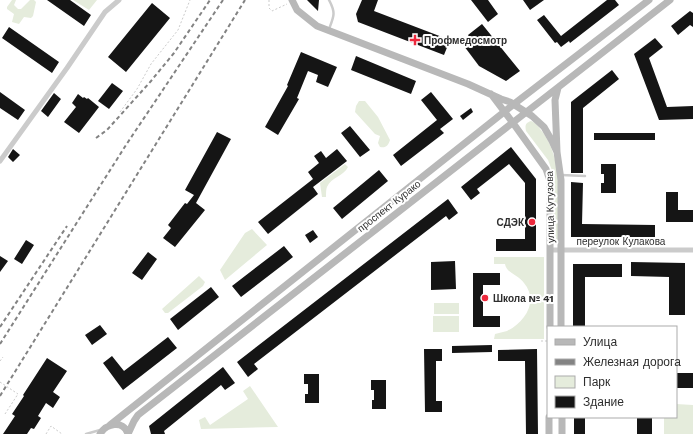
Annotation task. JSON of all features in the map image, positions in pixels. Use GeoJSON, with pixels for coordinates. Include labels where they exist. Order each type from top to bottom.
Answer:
{"type":"FeatureCollection","features":[{"type":"Feature","properties":{"kind":"main road","name":"проспект Курако"},"geometry":{"type":"LineString","coordinates":[[101,432],[514,104],[649,0]]}},
{"type":"Feature","properties":{"kind":"main road","name":"проспект Курако"},"geometry":{"type":"LineString","coordinates":[[128,434],[138,415],[670,0]]}},
{"type":"Feature","properties":{"kind":"main road"},"geometry":{"type":"LineString","coordinates":[[293,1],[297,10],[307,19],[329,32],[468,84],[514,104],[532,116],[544,127],[556,152]]}},
{"type":"Feature","properties":{"kind":"main road","name":"улица Кутузова"},"geometry":{"type":"LineString","coordinates":[[558,88],[555,100],[556,152],[560,175],[561,326]]}},
{"type":"Feature","properties":{"kind":"main road","name":"улица Кутузова"},"geometry":{"type":"LineString","coordinates":[[490,94],[514,123],[546,168],[548,174],[550,326]]}},
{"type":"Feature","properties":{"kind":"main road"},"geometry":{"type":"LineString","coordinates":[[549,418],[549,434]]}},
{"type":"Feature","properties":{"kind":"main road"},"geometry":{"type":"LineString","coordinates":[[562,418],[562,434]]}},
{"type":"Feature","properties":{"kind":"main road"},"geometry":{"type":"LineString","coordinates":[[110,425],[123,427],[128,434]]}},
{"type":"Feature","properties":{"kind":"street"},"geometry":{"type":"LineString","coordinates":[[0,161],[42,104],[105,12],[119,0]]}},
{"type":"Feature","properties":{"kind":"street","name":"переулок Кулакова"},"geometry":{"type":"LineString","coordinates":[[550,250],[693,250]]}},
{"type":"Feature","properties":{"kind":"lane"},"geometry":{"type":"LineString","coordinates":[[329,0],[334,9],[334,14],[329,32]]}},
{"type":"Feature","properties":{"kind":"lane"},"geometry":{"type":"LineString","coordinates":[[560,175],[585,176]]}},
{"type":"Feature","properties":{"kind":"lane"},"geometry":{"type":"LineString","coordinates":[[216,340],[223,348]]}},
{"type":"Feature","properties":{"kind":"lane"},"geometry":{"type":"LineString","coordinates":[[88,434],[101,432]]}},
{"type":"Feature","properties":{"kind":"path"},"geometry":{"type":"LineString","coordinates":[[120,112],[137,89],[150,64],[178,30],[190,0]]}},
{"type":"Feature","properties":{"kind":"path"},"geometry":{"type":"LineString","coordinates":[[269,0],[269,8],[272,11],[293,1]]}},
{"type":"Feature","properties":{"kind":"path"},"geometry":{"type":"LineString","coordinates":[[541,341],[547,341]]}},
{"type":"Feature","properties":{"kind":"path"},"geometry":{"type":"LineString","coordinates":[[0,361],[3,357]]}},
{"type":"Feature","properties":{"kind":"path"},"geometry":{"type":"LineString","coordinates":[[0,382],[18,394],[5,414]]}},
{"type":"Feature","properties":{"kind":"path"},"geometry":{"type":"LineString","coordinates":[[46,434],[50,426],[62,434]]}},
{"type":"Feature","properties":{"kind":"green space"},"geometry":{"type":"Polygon","coordinates":[[[12,0],[16,0],[14,5],[18,9],[21,9],[30,0],[34,0],[36,2],[33,16],[31,18],[24,17],[19,24],[12,22],[14,14],[7,9],[7,7],[12,0]]]}},
{"type":"Feature","properties":{"kind":"green space"},"geometry":{"type":"Polygon","coordinates":[[[73,0],[97,0],[89,10],[73,0]]]}},
{"type":"Feature","properties":{"kind":"green space"},"geometry":{"type":"Polygon","coordinates":[[[359,101],[365,101],[378,117],[390,140],[386,146],[380,147],[378,143],[380,136],[375,134],[355,112],[359,101]]]}},
{"type":"Feature","properties":{"kind":"green space"},"geometry":{"type":"Polygon","coordinates":[[[531,121],[537,125],[544,134],[555,158],[559,200],[558,241],[554,240],[553,173],[548,160],[526,131],[526,125],[531,121]]]}},
{"type":"Feature","properties":{"kind":"green space"},"geometry":{"type":"Polygon","coordinates":[[[345,164],[348,167],[344,173],[331,181],[326,189],[326,197],[322,197],[320,183],[345,164]]]}},
{"type":"Feature","properties":{"kind":"green space"},"geometry":{"type":"Polygon","coordinates":[[[252,229],[267,245],[225,280],[220,270],[245,233],[252,229]]]}},
{"type":"Feature","properties":{"kind":"green space"},"geometry":{"type":"Polygon","coordinates":[[[494,257],[544,257],[544,339],[494,339],[495,334],[507,331],[514,327],[524,317],[530,304],[530,297],[522,280],[510,272],[505,264],[494,264],[494,257]]]}},
{"type":"Feature","properties":{"kind":"green space"},"geometry":{"type":"Polygon","coordinates":[[[199,276],[205,282],[203,286],[168,313],[165,313],[162,309],[199,276]]]}},
{"type":"Feature","properties":{"kind":"green space"},"geometry":{"type":"Polygon","coordinates":[[[434,303],[459,303],[459,314],[434,314],[434,303]]]}},
{"type":"Feature","properties":{"kind":"green space"},"geometry":{"type":"Polygon","coordinates":[[[433,316],[459,316],[459,332],[433,332],[433,316]]]}},
{"type":"Feature","properties":{"kind":"green space"},"geometry":{"type":"Polygon","coordinates":[[[250,386],[278,427],[201,429],[199,420],[205,417],[210,425],[248,399],[243,391],[250,386]]]}},
{"type":"Feature","properties":{"kind":"green space"},"geometry":{"type":"Polygon","coordinates":[[[677,404],[693,405],[693,434],[664,434],[664,418],[677,418],[677,404]]]}},
{"type":"Feature","properties":{"kind":"building"},"geometry":{"type":"Polygon","coordinates":[[[47,0],[70,0],[91,15],[84,26],[47,0]]]}},
{"type":"Feature","properties":{"kind":"building"},"geometry":{"type":"Polygon","coordinates":[[[307,0],[319,0],[318,11],[307,0]]]}},
{"type":"Feature","properties":{"kind":"building"},"geometry":{"type":"Polygon","coordinates":[[[362,0],[378,0],[374,11],[450,40],[444,55],[358,22],[356,14],[362,0]]]}},
{"type":"Feature","properties":{"kind":"building"},"geometry":{"type":"Polygon","coordinates":[[[471,0],[488,0],[498,14],[488,22],[471,0]]]}},
{"type":"Feature","properties":{"kind":"building"},"geometry":{"type":"Polygon","coordinates":[[[523,0],[544,0],[530,10],[523,0]]]}},
{"type":"Feature","properties":{"kind":"building"},"geometry":{"type":"Polygon","coordinates":[[[607,0],[615,0],[619,5],[570,43],[569,41],[561,47],[557,42],[555,43],[537,20],[544,15],[561,36],[607,0]]]}},
{"type":"Feature","properties":{"kind":"building"},"geometry":{"type":"Polygon","coordinates":[[[152,3],[170,18],[126,72],[108,57],[152,3]]]}},
{"type":"Feature","properties":{"kind":"building"},"geometry":{"type":"Polygon","coordinates":[[[690,11],[693,13],[693,27],[690,25],[678,35],[671,26],[690,11]]]}},
{"type":"Feature","properties":{"kind":"building"},"geometry":{"type":"Polygon","coordinates":[[[482,24],[520,71],[506,81],[479,66],[464,46],[471,40],[468,35],[482,24]]]}},
{"type":"Feature","properties":{"kind":"building"},"geometry":{"type":"Polygon","coordinates":[[[9,27],[59,62],[52,73],[2,38],[9,27]]]}},
{"type":"Feature","properties":{"kind":"building"},"geometry":{"type":"Polygon","coordinates":[[[655,38],[663,47],[649,58],[667,107],[693,106],[693,119],[659,120],[634,54],[655,38]]]}},
{"type":"Feature","properties":{"kind":"building"},"geometry":{"type":"Polygon","coordinates":[[[301,52],[337,67],[328,87],[316,82],[318,75],[308,71],[297,98],[299,99],[278,135],[265,127],[288,86],[287,85],[301,52]]]}},
{"type":"Feature","properties":{"kind":"building"},"geometry":{"type":"Polygon","coordinates":[[[356,56],[416,81],[411,94],[351,70],[356,56]]]}},
{"type":"Feature","properties":{"kind":"building"},"geometry":{"type":"Polygon","coordinates":[[[612,70],[619,79],[583,108],[583,173],[571,173],[571,102],[612,70]]]}},
{"type":"Feature","properties":{"kind":"building"},"geometry":{"type":"Polygon","coordinates":[[[112,83],[123,91],[109,109],[98,101],[112,83]]]}},
{"type":"Feature","properties":{"kind":"building"},"geometry":{"type":"Polygon","coordinates":[[[0,92],[25,110],[18,120],[0,108],[0,92]]]}},
{"type":"Feature","properties":{"kind":"building"},"geometry":{"type":"Polygon","coordinates":[[[431,92],[453,119],[440,129],[444,133],[401,166],[393,155],[437,120],[421,100],[431,92]]]}},
{"type":"Feature","properties":{"kind":"building"},"geometry":{"type":"Polygon","coordinates":[[[54,93],[61,99],[48,117],[41,111],[54,93]]]}},
{"type":"Feature","properties":{"kind":"building"},"geometry":{"type":"Polygon","coordinates":[[[78,94],[83,98],[88,98],[99,107],[79,133],[64,122],[76,107],[72,103],[78,94]]]}},
{"type":"Feature","properties":{"kind":"building"},"geometry":{"type":"Polygon","coordinates":[[[471,108],[473,112],[463,120],[460,116],[471,108]]]}},
{"type":"Feature","properties":{"kind":"building"},"geometry":{"type":"Polygon","coordinates":[[[350,126],[370,150],[360,157],[341,133],[350,126]]]}},
{"type":"Feature","properties":{"kind":"building"},"geometry":{"type":"Polygon","coordinates":[[[217,132],[231,139],[196,203],[205,210],[175,247],[163,238],[171,228],[168,225],[185,203],[187,204],[194,195],[185,190],[217,132]]]}},
{"type":"Feature","properties":{"kind":"building"},"geometry":{"type":"Polygon","coordinates":[[[594,133],[655,133],[655,140],[594,140],[594,133]]]}},
{"type":"Feature","properties":{"kind":"building"},"geometry":{"type":"Polygon","coordinates":[[[511,147],[536,179],[536,251],[496,251],[496,239],[525,239],[525,183],[509,164],[477,189],[480,193],[471,200],[461,187],[511,147]]]}},
{"type":"Feature","properties":{"kind":"building"},"geometry":{"type":"Polygon","coordinates":[[[13,149],[20,155],[13,162],[8,157],[13,149]]]}},
{"type":"Feature","properties":{"kind":"building"},"geometry":{"type":"Polygon","coordinates":[[[337,149],[347,161],[313,187],[318,194],[268,234],[258,222],[313,179],[308,172],[319,163],[314,156],[321,151],[326,158],[337,149]]]}},
{"type":"Feature","properties":{"kind":"building"},"geometry":{"type":"Polygon","coordinates":[[[601,164],[616,164],[616,193],[601,193],[601,183],[604,183],[604,174],[601,174],[601,164]]]}},
{"type":"Feature","properties":{"kind":"building"},"geometry":{"type":"Polygon","coordinates":[[[379,170],[388,181],[342,219],[333,208],[379,170]]]}},
{"type":"Feature","properties":{"kind":"building"},"geometry":{"type":"Polygon","coordinates":[[[571,182],[583,183],[582,224],[655,225],[655,237],[571,237],[571,182]]]}},
{"type":"Feature","properties":{"kind":"building"},"geometry":{"type":"Polygon","coordinates":[[[666,192],[678,192],[678,210],[693,210],[693,222],[666,222],[666,192]]]}},
{"type":"Feature","properties":{"kind":"building"},"geometry":{"type":"Polygon","coordinates":[[[448,199],[458,213],[449,220],[446,216],[254,364],[258,369],[248,377],[237,362],[448,199]]]}},
{"type":"Feature","properties":{"kind":"building"},"geometry":{"type":"Polygon","coordinates":[[[313,230],[318,237],[310,243],[305,235],[313,230]]]}},
{"type":"Feature","properties":{"kind":"building"},"geometry":{"type":"Polygon","coordinates":[[[26,240],[34,245],[22,264],[14,259],[26,240]]]}},
{"type":"Feature","properties":{"kind":"building"},"geometry":{"type":"Polygon","coordinates":[[[284,246],[293,257],[241,297],[232,286],[284,246]]]}},
{"type":"Feature","properties":{"kind":"building"},"geometry":{"type":"Polygon","coordinates":[[[148,252],[157,259],[142,280],[132,273],[148,252]]]}},
{"type":"Feature","properties":{"kind":"building"},"geometry":{"type":"Polygon","coordinates":[[[0,256],[8,261],[0,272],[0,256]]]}},
{"type":"Feature","properties":{"kind":"building"},"geometry":{"type":"Polygon","coordinates":[[[455,261],[456,289],[431,290],[431,262],[455,261]]]}},
{"type":"Feature","properties":{"kind":"building"},"geometry":{"type":"Polygon","coordinates":[[[631,262],[685,263],[685,315],[669,315],[669,277],[631,276],[631,262]]]}},
{"type":"Feature","properties":{"kind":"building"},"geometry":{"type":"Polygon","coordinates":[[[573,264],[622,264],[622,277],[585,277],[585,326],[573,326],[573,264]]]}},
{"type":"Feature","properties":{"kind":"building"},"geometry":{"type":"Polygon","coordinates":[[[473,273],[500,273],[500,285],[483,285],[483,316],[500,316],[500,327],[473,327],[473,273]]]}},
{"type":"Feature","properties":{"kind":"building"},"geometry":{"type":"Polygon","coordinates":[[[211,287],[219,297],[178,330],[170,319],[211,287]]]}},
{"type":"Feature","properties":{"kind":"building"},"geometry":{"type":"Polygon","coordinates":[[[100,325],[107,334],[92,345],[85,335],[100,325]]]}},
{"type":"Feature","properties":{"kind":"building"},"geometry":{"type":"Polygon","coordinates":[[[168,337],[177,348],[123,390],[103,363],[112,356],[124,371],[168,337]]]}},
{"type":"Feature","properties":{"kind":"building"},"geometry":{"type":"Polygon","coordinates":[[[492,345],[492,352],[452,353],[452,346],[492,345]]]}},
{"type":"Feature","properties":{"kind":"building"},"geometry":{"type":"Polygon","coordinates":[[[424,349],[442,349],[442,361],[436,361],[436,401],[442,401],[442,412],[425,412],[424,349]]]}},
{"type":"Feature","properties":{"kind":"building"},"geometry":{"type":"Polygon","coordinates":[[[537,349],[538,434],[526,434],[525,361],[498,361],[498,350],[537,349]]]}},
{"type":"Feature","properties":{"kind":"building"},"geometry":{"type":"Polygon","coordinates":[[[47,358],[67,371],[53,392],[60,397],[53,408],[46,403],[38,416],[41,418],[34,429],[31,428],[27,434],[3,434],[15,416],[12,414],[24,396],[23,395],[47,358]]]}},
{"type":"Feature","properties":{"kind":"building"},"geometry":{"type":"Polygon","coordinates":[[[223,367],[235,383],[225,390],[221,385],[164,431],[165,434],[151,434],[149,426],[223,367]]]}},
{"type":"Feature","properties":{"kind":"building"},"geometry":{"type":"Polygon","coordinates":[[[677,373],[693,373],[693,388],[677,388],[677,373]]]}},
{"type":"Feature","properties":{"kind":"building"},"geometry":{"type":"Polygon","coordinates":[[[304,374],[319,374],[319,403],[305,403],[305,394],[308,394],[308,384],[304,384],[304,374]]]}},
{"type":"Feature","properties":{"kind":"building"},"geometry":{"type":"Polygon","coordinates":[[[371,380],[386,380],[386,409],[372,409],[374,390],[371,390],[371,380]]]}},
{"type":"Feature","properties":{"kind":"building"},"geometry":{"type":"Polygon","coordinates":[[[574,418],[585,418],[585,434],[574,434],[574,418]]]}},
{"type":"Feature","properties":{"kind":"building"},"geometry":{"type":"Polygon","coordinates":[[[637,418],[652,418],[652,434],[637,434],[637,418]]]}},
{"type":"Feature","properties":{"kind":"railway"},"geometry":{"type":"LineString","coordinates":[[96,138],[107,130],[151,81],[174,53],[210,0]]}},
{"type":"Feature","properties":{"kind":"railway"},"geometry":{"type":"LineString","coordinates":[[0,344],[126,145],[223,0]]}},
{"type":"Feature","properties":{"kind":"railway"},"geometry":{"type":"LineString","coordinates":[[0,396],[245,0]]}},
{"type":"Feature","properties":{"kind":"railway"},"geometry":{"type":"LineString","coordinates":[[0,327],[67,226]]}},
{"type":"Feature","properties":{"kind":"place","name":"Профмедосмотр"},"geometry":{"type":"Point","coordinates":[415,40]}},
{"type":"Feature","properties":{"kind":"place","name":"СДЭК"},"geometry":{"type":"Point","coordinates":[532,222]}},
{"type":"Feature","properties":{"kind":"place","name":"Школа № 41"},"geometry":{"type":"Point","coordinates":[485,298]}}]}
